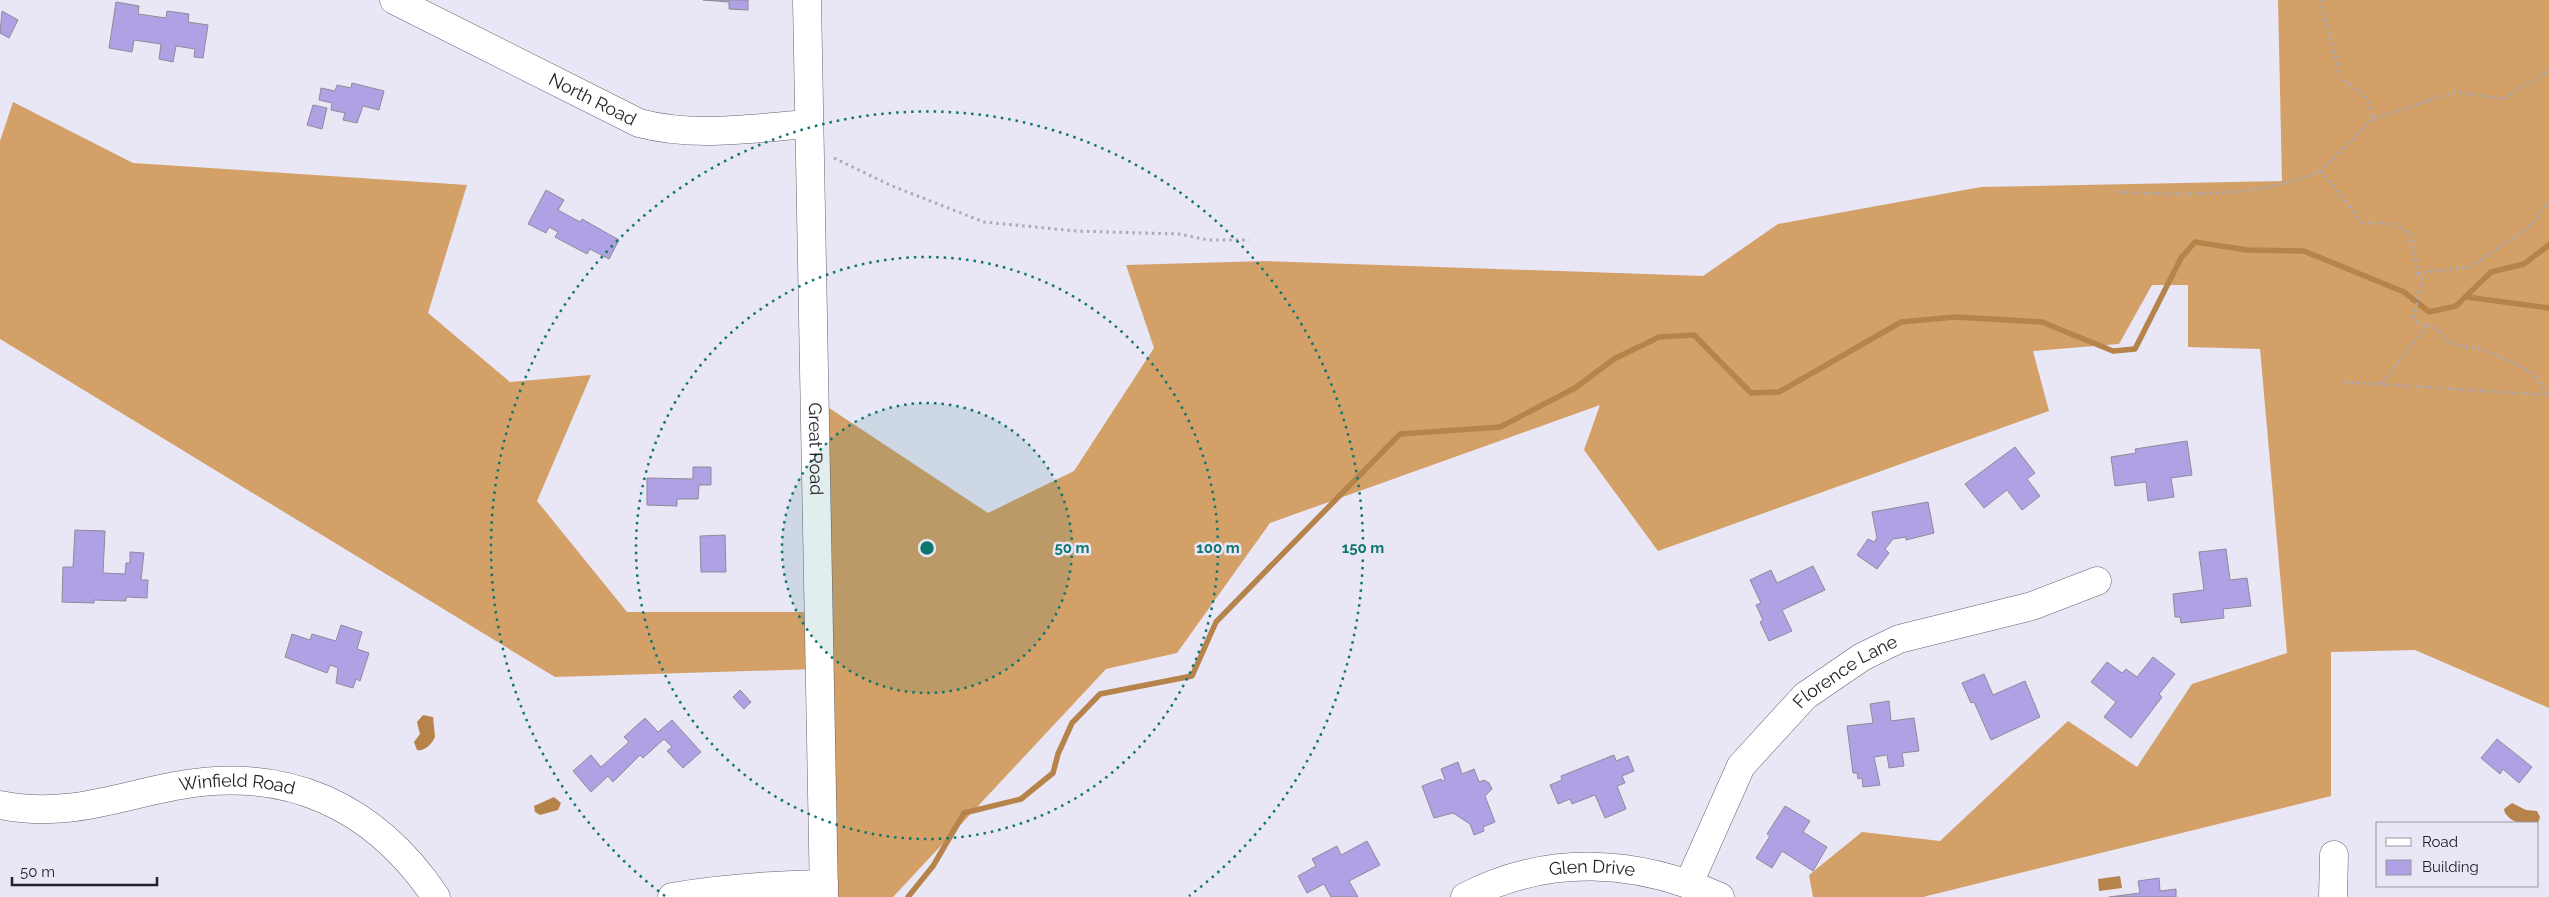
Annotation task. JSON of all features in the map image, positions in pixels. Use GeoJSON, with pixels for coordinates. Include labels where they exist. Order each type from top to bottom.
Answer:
{"type":"FeatureCollection","features":[{"type":"Feature","properties":{"kind":"street","name":"North Road"},"geometry":{"type":"LineString","coordinates":[[394,0],[639,123],[665,130],[688,132],[810,124]]}},
{"type":"Feature","properties":{"kind":"street","name":"Great Road"},"geometry":{"type":"LineString","coordinates":[[807,0],[824,891]]}},
{"type":"Feature","properties":{"kind":"street","name":"Florence Lane"},"geometry":{"type":"LineString","coordinates":[[1689,883],[1741,766],[1805,696],[1862,657],[1899,639],[2032,606],[2097,581]]}},
{"type":"Feature","properties":{"kind":"street","name":"Winfield Road"},"geometry":{"type":"LineString","coordinates":[[0,805],[49,810],[87,807],[207,781],[240,780],[274,783],[306,792],[337,804],[369,824],[398,848],[420,873],[436,897]]}},
{"type":"Feature","properties":{"kind":"street"},"geometry":{"type":"LineString","coordinates":[[2333,897],[2334,855]]}},
{"type":"Feature","properties":{"kind":"street","name":"Glen Drive"},"geometry":{"type":"LineString","coordinates":[[1466,897],[1521,875],[1560,868],[1594,866],[1633,868],[1689,883],[1720,897]]}},
{"type":"Feature","properties":{"kind":"street"},"geometry":{"type":"LineString","coordinates":[[672,897],[710,890],[767,885],[824,891]]}},
{"type":"Feature","properties":{"kind":"path"},"geometry":{"type":"LineString","coordinates":[[2320,0],[2341,78],[2367,98],[2373,119]]}},
{"type":"Feature","properties":{"kind":"path"},"geometry":{"type":"LineString","coordinates":[[2118,192],[2206,194],[2262,188],[2303,179],[2321,171],[2373,119],[2455,92],[2504,99],[2549,70]]}},
{"type":"Feature","properties":{"kind":"path"},"geometry":{"type":"LineString","coordinates":[[834,158],[892,186],[984,222],[1076,231],[1178,234],[1208,240],[1249,240]]}},
{"type":"Feature","properties":{"kind":"path"},"geometry":{"type":"LineString","coordinates":[[2321,171],[2362,222],[2394,224],[2410,234],[2418,274],[2423,277],[2413,320],[2438,329],[2448,342],[2463,347],[2478,348],[2512,362],[2534,374],[2548,395]]}},
{"type":"Feature","properties":{"kind":"path"},"geometry":{"type":"LineString","coordinates":[[2418,274],[2469,267],[2527,229],[2549,201]]}},
{"type":"Feature","properties":{"kind":"path"},"geometry":{"type":"LineString","coordinates":[[2382,384],[2427,325]]}},
{"type":"Feature","properties":{"kind":"path"},"geometry":{"type":"LineString","coordinates":[[2344,382],[2548,395]]}},
{"type":"Feature","properties":{"kind":"shaded area"},"geometry":{"type":"Polygon","coordinates":[[[2278,0],[2549,0],[2549,708],[2415,650],[2331,652],[2331,796],[1923,897],[1813,897],[1809,875],[1862,832],[1940,841],[2068,721],[2137,767],[2192,684],[2287,653],[2260,349],[2188,347],[2188,285],[2152,285],[2119,344],[2033,351],[2049,411],[1658,551],[1584,450],[1600,405],[1270,523],[1177,653],[1106,669],[893,897],[838,897],[816,669],[555,677],[0,339],[0,141],[13,102],[133,163],[467,185],[428,313],[510,382],[591,375],[537,501],[627,612],[815,612],[811,396],[988,513],[1074,471],[1154,348],[1126,265],[1266,261],[1703,276],[1778,224],[1981,187],[2282,181],[2278,0]]]}},
{"type":"Feature","properties":{"kind":"shaded area"},"geometry":{"type":"Polygon","coordinates":[[[423,715],[433,717],[435,737],[428,747],[417,750],[414,742],[420,734],[417,722],[423,715]]]}},
{"type":"Feature","properties":{"kind":"shaded area"},"geometry":{"type":"Polygon","coordinates":[[[554,797],[561,803],[558,810],[540,815],[535,812],[534,806],[554,797]]]}},
{"type":"Feature","properties":{"kind":"shaded area"},"geometry":{"type":"Polygon","coordinates":[[[2512,803],[2526,810],[2537,811],[2540,817],[2538,822],[2519,822],[2508,817],[2504,809],[2512,803]]]}},
{"type":"Feature","properties":{"kind":"shaded area"},"geometry":{"type":"Polygon","coordinates":[[[2120,876],[2122,888],[2099,891],[2098,879],[2120,876]]]}},
{"type":"Feature","properties":{"kind":"building"},"geometry":{"type":"Polygon","coordinates":[[[703,0],[748,0],[748,10],[729,9],[729,2],[703,0]]]}},
{"type":"Feature","properties":{"kind":"building"},"geometry":{"type":"Polygon","coordinates":[[[116,2],[139,6],[138,14],[166,18],[167,11],[189,14],[188,22],[208,25],[203,58],[194,57],[195,49],[176,46],[173,62],[159,59],[161,44],[134,40],[132,52],[109,48],[116,2]]]}},
{"type":"Feature","properties":{"kind":"building"},"geometry":{"type":"Polygon","coordinates":[[[2,11],[18,20],[9,38],[0,33],[2,11]]]}},
{"type":"Feature","properties":{"kind":"building"},"geometry":{"type":"Polygon","coordinates":[[[352,83],[384,91],[379,110],[363,106],[357,123],[343,120],[345,113],[331,110],[332,103],[319,100],[321,88],[335,91],[337,85],[351,88],[352,83]]]}},
{"type":"Feature","properties":{"kind":"building"},"geometry":{"type":"Polygon","coordinates":[[[313,105],[327,108],[322,129],[307,125],[313,105]]]}},
{"type":"Feature","properties":{"kind":"building"},"geometry":{"type":"Polygon","coordinates":[[[546,190],[564,200],[558,210],[580,222],[582,219],[619,240],[609,259],[590,249],[587,254],[555,237],[558,232],[549,227],[546,233],[528,224],[546,190]]]}},
{"type":"Feature","properties":{"kind":"building"},"geometry":{"type":"Polygon","coordinates":[[[2187,441],[2192,475],[2171,478],[2174,497],[2148,501],[2146,482],[2115,486],[2111,457],[2136,453],[2135,449],[2187,441]]]}},
{"type":"Feature","properties":{"kind":"building"},"geometry":{"type":"Polygon","coordinates":[[[2015,447],[2035,473],[2027,479],[2040,496],[2022,510],[2007,490],[1984,508],[1965,484],[2015,447]]]}},
{"type":"Feature","properties":{"kind":"building"},"geometry":{"type":"Polygon","coordinates":[[[693,467],[711,467],[711,485],[699,485],[698,499],[677,499],[677,506],[647,505],[647,478],[693,479],[693,467]]]}},
{"type":"Feature","properties":{"kind":"building"},"geometry":{"type":"Polygon","coordinates":[[[1928,502],[1934,533],[1906,540],[1906,537],[1893,539],[1885,549],[1889,553],[1877,569],[1857,555],[1868,539],[1874,542],[1877,538],[1872,512],[1928,502]]]}},
{"type":"Feature","properties":{"kind":"building"},"geometry":{"type":"Polygon","coordinates":[[[75,530],[105,531],[103,573],[125,574],[126,563],[130,563],[130,552],[144,553],[141,580],[148,580],[147,598],[126,597],[126,601],[94,600],[94,603],[62,602],[63,567],[73,567],[75,530]]]}},
{"type":"Feature","properties":{"kind":"building"},"geometry":{"type":"Polygon","coordinates":[[[725,535],[726,572],[701,572],[700,536],[725,535]]]}},
{"type":"Feature","properties":{"kind":"building"},"geometry":{"type":"Polygon","coordinates":[[[2226,549],[2230,580],[2247,578],[2251,606],[2223,609],[2224,618],[2181,623],[2180,617],[2175,617],[2173,594],[2204,590],[2199,552],[2226,549]]]}},
{"type":"Feature","properties":{"kind":"building"},"geometry":{"type":"Polygon","coordinates":[[[1813,566],[1825,590],[1782,610],[1792,631],[1769,641],[1760,622],[1763,620],[1756,605],[1761,603],[1750,580],[1771,570],[1777,583],[1813,566]]]}},
{"type":"Feature","properties":{"kind":"building"},"geometry":{"type":"Polygon","coordinates":[[[341,625],[362,632],[357,649],[369,653],[360,681],[356,679],[353,688],[336,683],[338,668],[330,665],[327,673],[285,657],[292,634],[310,640],[312,634],[336,641],[341,625]]]}},
{"type":"Feature","properties":{"kind":"building"},"geometry":{"type":"Polygon","coordinates":[[[2153,657],[2175,674],[2159,694],[2162,697],[2131,738],[2104,717],[2116,702],[2091,682],[2107,662],[2122,673],[2126,669],[2137,677],[2153,657]]]}},
{"type":"Feature","properties":{"kind":"building"},"geometry":{"type":"Polygon","coordinates":[[[1984,674],[1993,695],[2025,681],[2040,717],[1991,740],[1974,702],[1971,703],[1962,683],[1984,674]]]}},
{"type":"Feature","properties":{"kind":"building"},"geometry":{"type":"Polygon","coordinates":[[[740,690],[751,702],[744,709],[733,697],[740,690]]]}},
{"type":"Feature","properties":{"kind":"building"},"geometry":{"type":"Polygon","coordinates":[[[1889,701],[1891,721],[1914,718],[1919,751],[1902,753],[1904,766],[1889,768],[1887,755],[1874,757],[1880,785],[1863,787],[1862,778],[1858,779],[1857,773],[1853,773],[1847,726],[1873,723],[1870,704],[1889,701]]]}},
{"type":"Feature","properties":{"kind":"building"},"geometry":{"type":"Polygon","coordinates":[[[645,718],[658,732],[672,720],[701,752],[683,768],[667,751],[672,747],[664,739],[643,758],[640,755],[613,782],[608,776],[591,792],[573,771],[591,755],[601,767],[629,742],[624,737],[645,718]]]}},
{"type":"Feature","properties":{"kind":"building"},"geometry":{"type":"Polygon","coordinates":[[[2497,739],[2532,767],[2519,783],[2503,769],[2500,774],[2481,758],[2497,739]]]}},
{"type":"Feature","properties":{"kind":"building"},"geometry":{"type":"Polygon","coordinates":[[[1614,755],[1616,761],[1628,756],[1634,771],[1622,776],[1625,783],[1617,786],[1626,809],[1605,818],[1595,795],[1572,804],[1570,799],[1558,804],[1550,785],[1562,780],[1561,776],[1614,755]]]}},
{"type":"Feature","properties":{"kind":"building"},"geometry":{"type":"Polygon","coordinates":[[[1458,762],[1462,774],[1474,769],[1479,782],[1484,780],[1489,783],[1492,789],[1485,796],[1495,822],[1483,827],[1484,831],[1474,835],[1470,824],[1453,813],[1434,818],[1422,786],[1441,779],[1442,781],[1445,780],[1441,769],[1458,762]]]}},
{"type":"Feature","properties":{"kind":"building"},"geometry":{"type":"Polygon","coordinates":[[[1785,806],[1810,821],[1803,832],[1827,847],[1813,871],[1782,851],[1772,868],[1756,858],[1770,836],[1767,834],[1785,806]]]}},
{"type":"Feature","properties":{"kind":"building"},"geometry":{"type":"Polygon","coordinates":[[[1367,841],[1380,865],[1349,881],[1358,897],[1331,897],[1324,884],[1307,893],[1298,876],[1316,866],[1312,859],[1337,846],[1341,855],[1367,841]]]}},
{"type":"Feature","properties":{"kind":"building"},"geometry":{"type":"Polygon","coordinates":[[[2159,878],[2160,891],[2176,889],[2176,897],[2109,897],[2140,893],[2138,881],[2159,878]]]}},
{"type":"Feature","properties":{"kind":"waterway"},"geometry":{"type":"LineString","coordinates":[[908,897],[933,866],[964,813],[1021,799],[1053,773],[1058,754],[1072,723],[1100,694],[1192,676],[1216,622],[1400,434],[1500,427],[1575,388],[1614,359],[1659,337],[1694,335],[1751,393],[1779,392],[1901,322],[1955,317],[2042,322],[2113,351],[2135,349],[2181,258],[2195,242],[2247,250],[2304,251],[2404,292],[2429,312],[2456,306],[2491,272],[2524,264],[2549,245]]}},
{"type":"Feature","properties":{"kind":"waterway"},"geometry":{"type":"LineString","coordinates":[[2466,297],[2549,308]]}}]}
